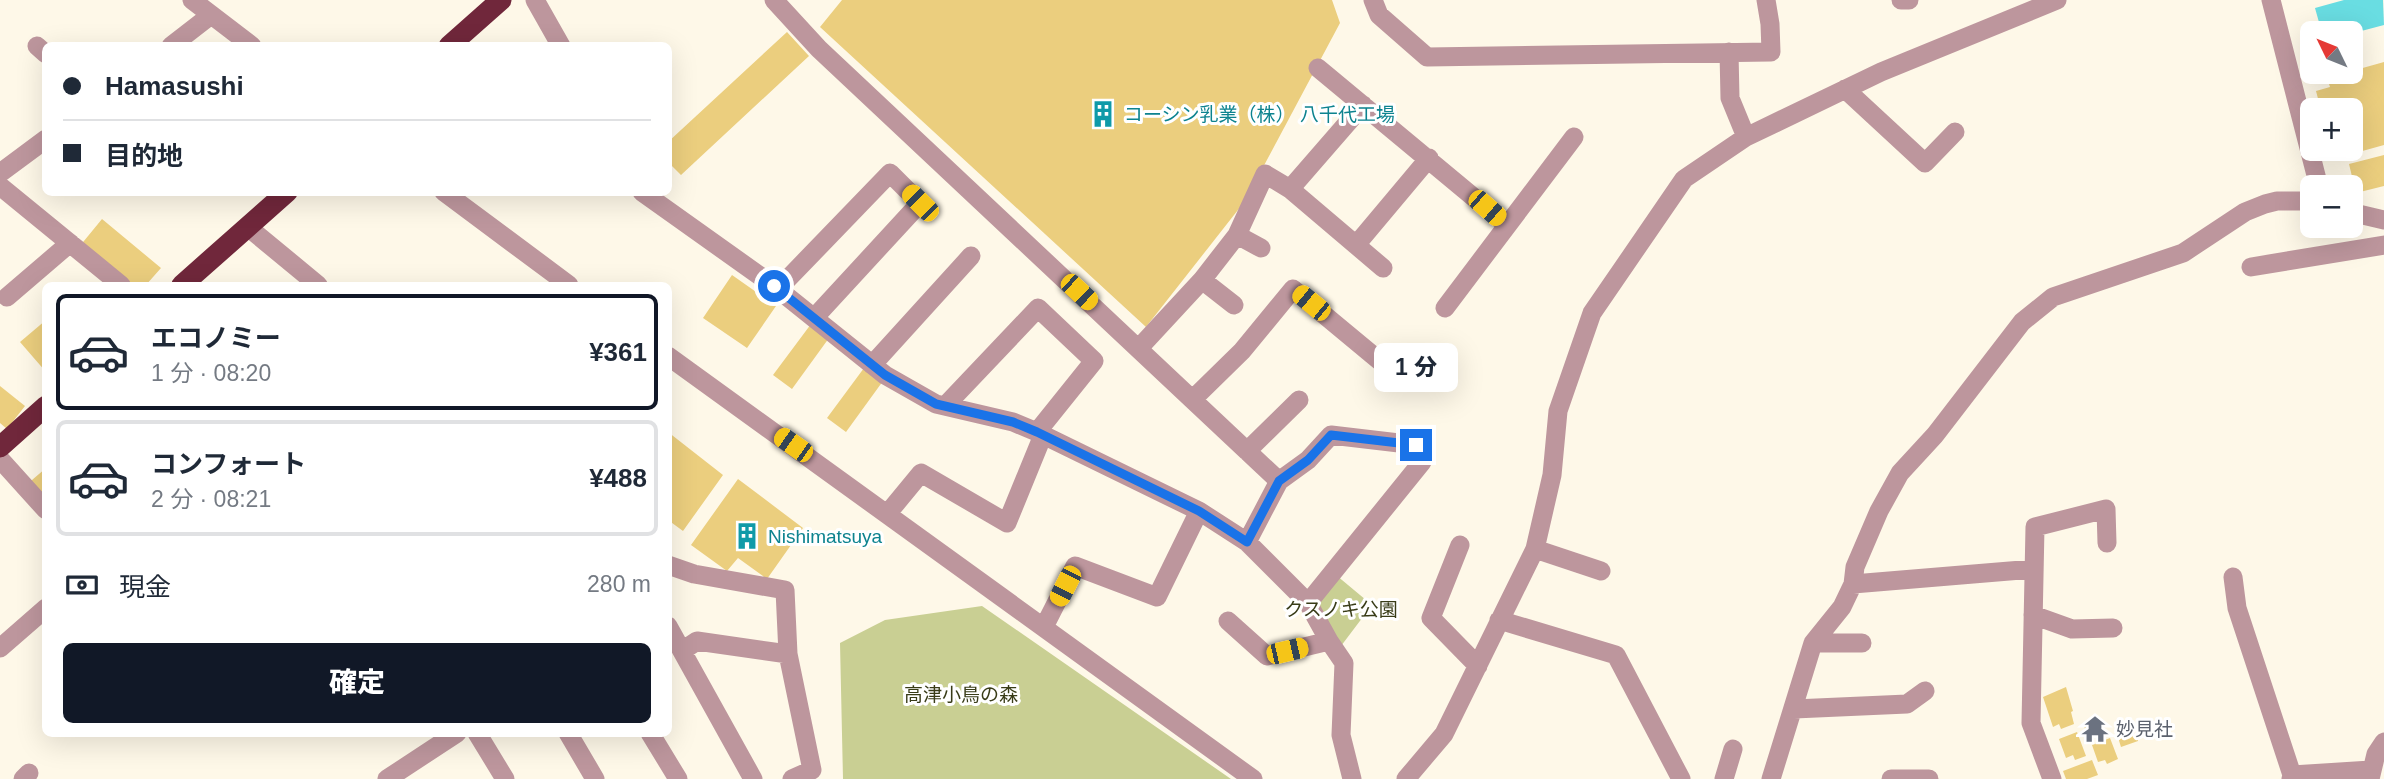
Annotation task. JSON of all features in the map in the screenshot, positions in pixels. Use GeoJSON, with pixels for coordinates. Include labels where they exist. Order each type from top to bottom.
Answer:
{"type":"FeatureCollection","features":[{"type":"Feature","properties":{"kind":"highway"},"geometry":{"type":"LineString","coordinates":[[454,42],[501,0]]}},
{"type":"Feature","properties":{"kind":"highway"},"geometry":{"type":"LineString","coordinates":[[186,282],[283,196]]}},
{"type":"Feature","properties":{"kind":"highway"},"geometry":{"type":"LineString","coordinates":[[0,447],[42,410]]}},
{"type":"Feature","properties":{"kind":"street"},"geometry":{"type":"LineString","coordinates":[[192,0],[247,42]]}},
{"type":"Feature","properties":{"kind":"street"},"geometry":{"type":"LineString","coordinates":[[535,0],[559,42]]}},
{"type":"Feature","properties":{"kind":"street"},"geometry":{"type":"LineString","coordinates":[[774,0],[819,49],[1279,481]]}},
{"type":"Feature","properties":{"kind":"street"},"geometry":{"type":"LineString","coordinates":[[1373,0],[1379,15],[1427,58],[1771,52],[1766,0]]}},
{"type":"Feature","properties":{"kind":"street"},"geometry":{"type":"LineString","coordinates":[[1900,0],[1909,0]]}},
{"type":"Feature","properties":{"kind":"street"},"geometry":{"type":"LineString","coordinates":[[1406,779],[1444,734],[1535,549],[1552,475],[1558,411],[1592,313],[1684,179],[1746,137],[1845,89],[2057,0]]}},
{"type":"Feature","properties":{"kind":"street"},"geometry":{"type":"LineString","coordinates":[[2272,0],[2316,175]]}},
{"type":"Feature","properties":{"kind":"street"},"geometry":{"type":"LineString","coordinates":[[176,42],[211,15]]}},
{"type":"Feature","properties":{"kind":"street"},"geometry":{"type":"LineString","coordinates":[[1729,52],[1730,98],[1746,137]]}},
{"type":"Feature","properties":{"kind":"street"},"geometry":{"type":"LineString","coordinates":[[1318,68],[1507,225]]}},
{"type":"Feature","properties":{"kind":"street"},"geometry":{"type":"LineString","coordinates":[[1845,89],[1925,163],[1955,132]]}},
{"type":"Feature","properties":{"kind":"street"},"geometry":{"type":"LineString","coordinates":[[1290,189],[1363,105]]}},
{"type":"Feature","properties":{"kind":"street"},"geometry":{"type":"LineString","coordinates":[[1445,308],[1574,137]]}},
{"type":"Feature","properties":{"kind":"street"},"geometry":{"type":"LineString","coordinates":[[0,173],[42,142]]}},
{"type":"Feature","properties":{"kind":"street"},"geometry":{"type":"LineString","coordinates":[[1356,246],[1429,158]]}},
{"type":"Feature","properties":{"kind":"street"},"geometry":{"type":"LineString","coordinates":[[778,289],[890,173],[920,203],[814,318]]}},
{"type":"Feature","properties":{"kind":"street"},"geometry":{"type":"LineString","coordinates":[[1139,348],[1202,280],[1237,235],[1265,174],[1290,189],[1383,268]]}},
{"type":"Feature","properties":{"kind":"street"},"geometry":{"type":"LineString","coordinates":[[0,186],[117,282]]}},
{"type":"Feature","properties":{"kind":"street"},"geometry":{"type":"LineString","coordinates":[[448,196],[565,282]]}},
{"type":"Feature","properties":{"kind":"street"},"geometry":{"type":"LineString","coordinates":[[648,196],[778,289],[885,375],[936,404],[1013,422],[1040,434],[1199,511],[1247,542],[1308,603],[1344,663],[1341,735],[1352,779]]}},
{"type":"Feature","properties":{"kind":"street"},"geometry":{"type":"LineString","coordinates":[[1771,779],[1813,643],[1842,607],[1853,584],[1856,567],[1865,545],[1900,473],[1935,435],[2022,322],[2053,297],[2183,253],[2255,208],[2277,201],[2300,201]]}},
{"type":"Feature","properties":{"kind":"street"},"geometry":{"type":"LineString","coordinates":[[2363,215],[2384,220]]}},
{"type":"Feature","properties":{"kind":"street"},"geometry":{"type":"LineString","coordinates":[[249,228],[314,282]]}},
{"type":"Feature","properties":{"kind":"street"},"geometry":{"type":"LineString","coordinates":[[1237,235],[1261,248]]}},
{"type":"Feature","properties":{"kind":"street"},"geometry":{"type":"LineString","coordinates":[[7,297],[70,243]]}},
{"type":"Feature","properties":{"kind":"street"},"geometry":{"type":"LineString","coordinates":[[2252,267],[2384,245]]}},
{"type":"Feature","properties":{"kind":"street"},"geometry":{"type":"LineString","coordinates":[[872,365],[971,256]]}},
{"type":"Feature","properties":{"kind":"street"},"geometry":{"type":"LineString","coordinates":[[1202,280],[1234,305]]}},
{"type":"Feature","properties":{"kind":"street"},"geometry":{"type":"LineString","coordinates":[[1193,399],[1242,351],[1293,289],[1381,362]]}},
{"type":"Feature","properties":{"kind":"street"},"geometry":{"type":"LineString","coordinates":[[888,513],[921,473],[1007,523],[1040,434],[1094,361],[1038,308],[945,407]]}},
{"type":"Feature","properties":{"kind":"street"},"geometry":{"type":"LineString","coordinates":[[672,359],[1253,779]]}},
{"type":"Feature","properties":{"kind":"street"},"geometry":{"type":"LineString","coordinates":[[1247,451],[1299,400]]}},
{"type":"Feature","properties":{"kind":"street"},"geometry":{"type":"LineString","coordinates":[[1247,542],[1279,481],[1308,460],[1331,435],[1416,445],[1422,462],[1308,603]]}},
{"type":"Feature","properties":{"kind":"street"},"geometry":{"type":"LineString","coordinates":[[0,459],[42,506]]}},
{"type":"Feature","properties":{"kind":"street"},"geometry":{"type":"LineString","coordinates":[[2052,779],[2031,723],[2035,527],[2106,509],[2107,542]]}},
{"type":"Feature","properties":{"kind":"street"},"geometry":{"type":"LineString","coordinates":[[1044,627],[1075,566],[1157,597],[1199,511]]}},
{"type":"Feature","properties":{"kind":"street"},"geometry":{"type":"LineString","coordinates":[[1460,545],[1431,618],[1478,666]]}},
{"type":"Feature","properties":{"kind":"street"},"geometry":{"type":"LineString","coordinates":[[1535,549],[1601,571]]}},
{"type":"Feature","properties":{"kind":"street"},"geometry":{"type":"LineString","coordinates":[[672,566],[694,574],[785,590],[788,654],[812,770],[792,779]]}},
{"type":"Feature","properties":{"kind":"street"},"geometry":{"type":"LineString","coordinates":[[1853,584],[2034,569]]}},
{"type":"Feature","properties":{"kind":"street"},"geometry":{"type":"LineString","coordinates":[[2233,577],[2237,608],[2292,777],[2371,774],[2376,754],[2384,742]]}},
{"type":"Feature","properties":{"kind":"street"},"geometry":{"type":"LineString","coordinates":[[0,648],[42,611]]}},
{"type":"Feature","properties":{"kind":"street"},"geometry":{"type":"LineString","coordinates":[[2033,615],[2072,629],[2113,628]]}},
{"type":"Feature","properties":{"kind":"street"},"geometry":{"type":"LineString","coordinates":[[1499,620],[1616,655],[1681,779]]}},
{"type":"Feature","properties":{"kind":"street"},"geometry":{"type":"LineString","coordinates":[[1228,621],[1267,656],[1329,641]]}},
{"type":"Feature","properties":{"kind":"street"},"geometry":{"type":"LineString","coordinates":[[672,633],[753,779]]}},
{"type":"Feature","properties":{"kind":"street"},"geometry":{"type":"LineString","coordinates":[[682,651],[697,641],[788,654]]}},
{"type":"Feature","properties":{"kind":"street"},"geometry":{"type":"LineString","coordinates":[[1813,643],[1862,643]]}},
{"type":"Feature","properties":{"kind":"street"},"geometry":{"type":"LineString","coordinates":[[1794,709],[1907,704],[1925,691]]}},
{"type":"Feature","properties":{"kind":"street"},"geometry":{"type":"LineString","coordinates":[[387,779],[451,737]]}},
{"type":"Feature","properties":{"kind":"street"},"geometry":{"type":"LineString","coordinates":[[479,737],[505,779]]}},
{"type":"Feature","properties":{"kind":"street"},"geometry":{"type":"LineString","coordinates":[[570,737],[595,779]]}},
{"type":"Feature","properties":{"kind":"street"},"geometry":{"type":"LineString","coordinates":[[652,737],[678,779]]}},
{"type":"Feature","properties":{"kind":"street"},"geometry":{"type":"LineString","coordinates":[[1724,779],[1733,750]]}},
{"type":"Feature","properties":{"kind":"street"},"geometry":{"type":"LineString","coordinates":[[1891,779],[1929,779]]}},
{"type":"Feature","properties":{"kind":"green space","name":"クスノキ公園"},"geometry":{"type":"Polygon","coordinates":[[[1336,575],[1372,605],[1341,646],[1312,604],[1336,575]]]}},
{"type":"Feature","properties":{"kind":"green space","name":"高津小鳥の森"},"geometry":{"type":"Polygon","coordinates":[[[982,606],[1231,779],[843,779],[840,643],[885,620],[982,606]]]}},
{"type":"Feature","properties":{"kind":"water"},"geometry":{"type":"Polygon","coordinates":[[[2344,0],[2383,0],[2384,25],[2363,31],[2363,21],[2319,21],[2315,8],[2344,0]]]}},
{"type":"Feature","properties":{"kind":"building","name":"コーシン乳業（株） 八千代工場"},"geometry":{"type":"Polygon","coordinates":[[[842,0],[1332,0],[1340,23],[1245,201],[1146,327],[820,27],[842,0]]]}},
{"type":"Feature","properties":{"kind":"building"},"geometry":{"type":"Polygon","coordinates":[[[787,32],[809,56],[681,175],[672,166],[672,138],[787,32]]]}},
{"type":"Feature","properties":{"kind":"building"},"geometry":{"type":"Polygon","coordinates":[[[2384,62],[2384,145],[2363,151],[2363,98],[2318,98],[2316,91],[2330,87],[2329,84],[2363,84],[2363,68],[2384,62]]]}},
{"type":"Feature","properties":{"kind":"building"},"geometry":{"type":"Polygon","coordinates":[[[2384,155],[2384,186],[2363,191],[2363,175],[2352,175],[2349,164],[2384,155]]]}},
{"type":"Feature","properties":{"kind":"building"},"geometry":{"type":"Polygon","coordinates":[[[102,219],[161,268],[149,282],[121,282],[79,247],[102,219]]]}},
{"type":"Feature","properties":{"kind":"building"},"geometry":{"type":"Polygon","coordinates":[[[732,275],[776,306],[747,348],[703,318],[732,275]]]}},
{"type":"Feature","properties":{"kind":"building"},"geometry":{"type":"Polygon","coordinates":[[[42,323],[42,367],[20,342],[42,323]]]}},
{"type":"Feature","properties":{"kind":"building"},"geometry":{"type":"Polygon","coordinates":[[[811,324],[829,338],[792,389],[773,375],[811,324]]]}},
{"type":"Feature","properties":{"kind":"building"},"geometry":{"type":"Polygon","coordinates":[[[864,368],[883,381],[846,432],[827,418],[864,368]]]}},
{"type":"Feature","properties":{"kind":"building"},"geometry":{"type":"Polygon","coordinates":[[[0,386],[25,406],[7,429],[0,423],[0,386]]]}},
{"type":"Feature","properties":{"kind":"building"},"geometry":{"type":"Polygon","coordinates":[[[672,435],[723,475],[683,531],[672,523],[672,435]]]}},
{"type":"Feature","properties":{"kind":"building"},"geometry":{"type":"Polygon","coordinates":[[[42,471],[42,505],[25,486],[42,471]]]}},
{"type":"Feature","properties":{"kind":"building","name":"Nishimatsuya"},"geometry":{"type":"Polygon","coordinates":[[[738,479],[803,528],[767,579],[738,558],[727,571],[691,545],[738,479]]]}},
{"type":"Feature","properties":{"kind":"building"},"geometry":{"type":"Polygon","coordinates":[[[2066,687],[2074,724],[2061,729],[2059,724],[2053,727],[2043,697],[2066,687]]]}},
{"type":"Feature","properties":{"kind":"building","name":"妙見社"},"geometry":{"type":"Polygon","coordinates":[[[2098,719],[2105,731],[2091,739],[2084,727],[2098,719]]]}},
{"type":"Feature","properties":{"kind":"building"},"geometry":{"type":"Polygon","coordinates":[[[2132,725],[2138,741],[2121,747],[2116,731],[2132,725]]]}},
{"type":"Feature","properties":{"kind":"building"},"geometry":{"type":"Polygon","coordinates":[[[2077,732],[2086,756],[2075,760],[2073,755],[2066,758],[2059,739],[2077,732]]]}},
{"type":"Feature","properties":{"kind":"building"},"geometry":{"type":"Polygon","coordinates":[[[2110,738],[2118,759],[2107,764],[2105,760],[2098,762],[2092,745],[2110,738]]]}},
{"type":"Feature","properties":{"kind":"building"},"geometry":{"type":"Polygon","coordinates":[[[2092,760],[2098,775],[2087,779],[2066,779],[2063,771],[2092,760]]]}},
{"type":"Feature","properties":{"kind":"place","name":"コーシン乳業（株） 八千代工場"},"geometry":{"type":"Point","coordinates":[1103,114]}},
{"type":"Feature","properties":{"kind":"place","name":"Nishimatsuya"},"geometry":{"type":"Point","coordinates":[747,536]}},
{"type":"Feature","properties":{"kind":"place","name":"妙見社"},"geometry":{"type":"Point","coordinates":[2095,729]}},
{"type":"Feature","properties":{"kind":"route"},"geometry":{"type":"LineString","coordinates":[[774,286],[885,375],[936,404],[1013,422],[1037,432],[1199,511],[1247,542],[1279,481],[1308,460],[1331,435],[1416,445]]}}]}
